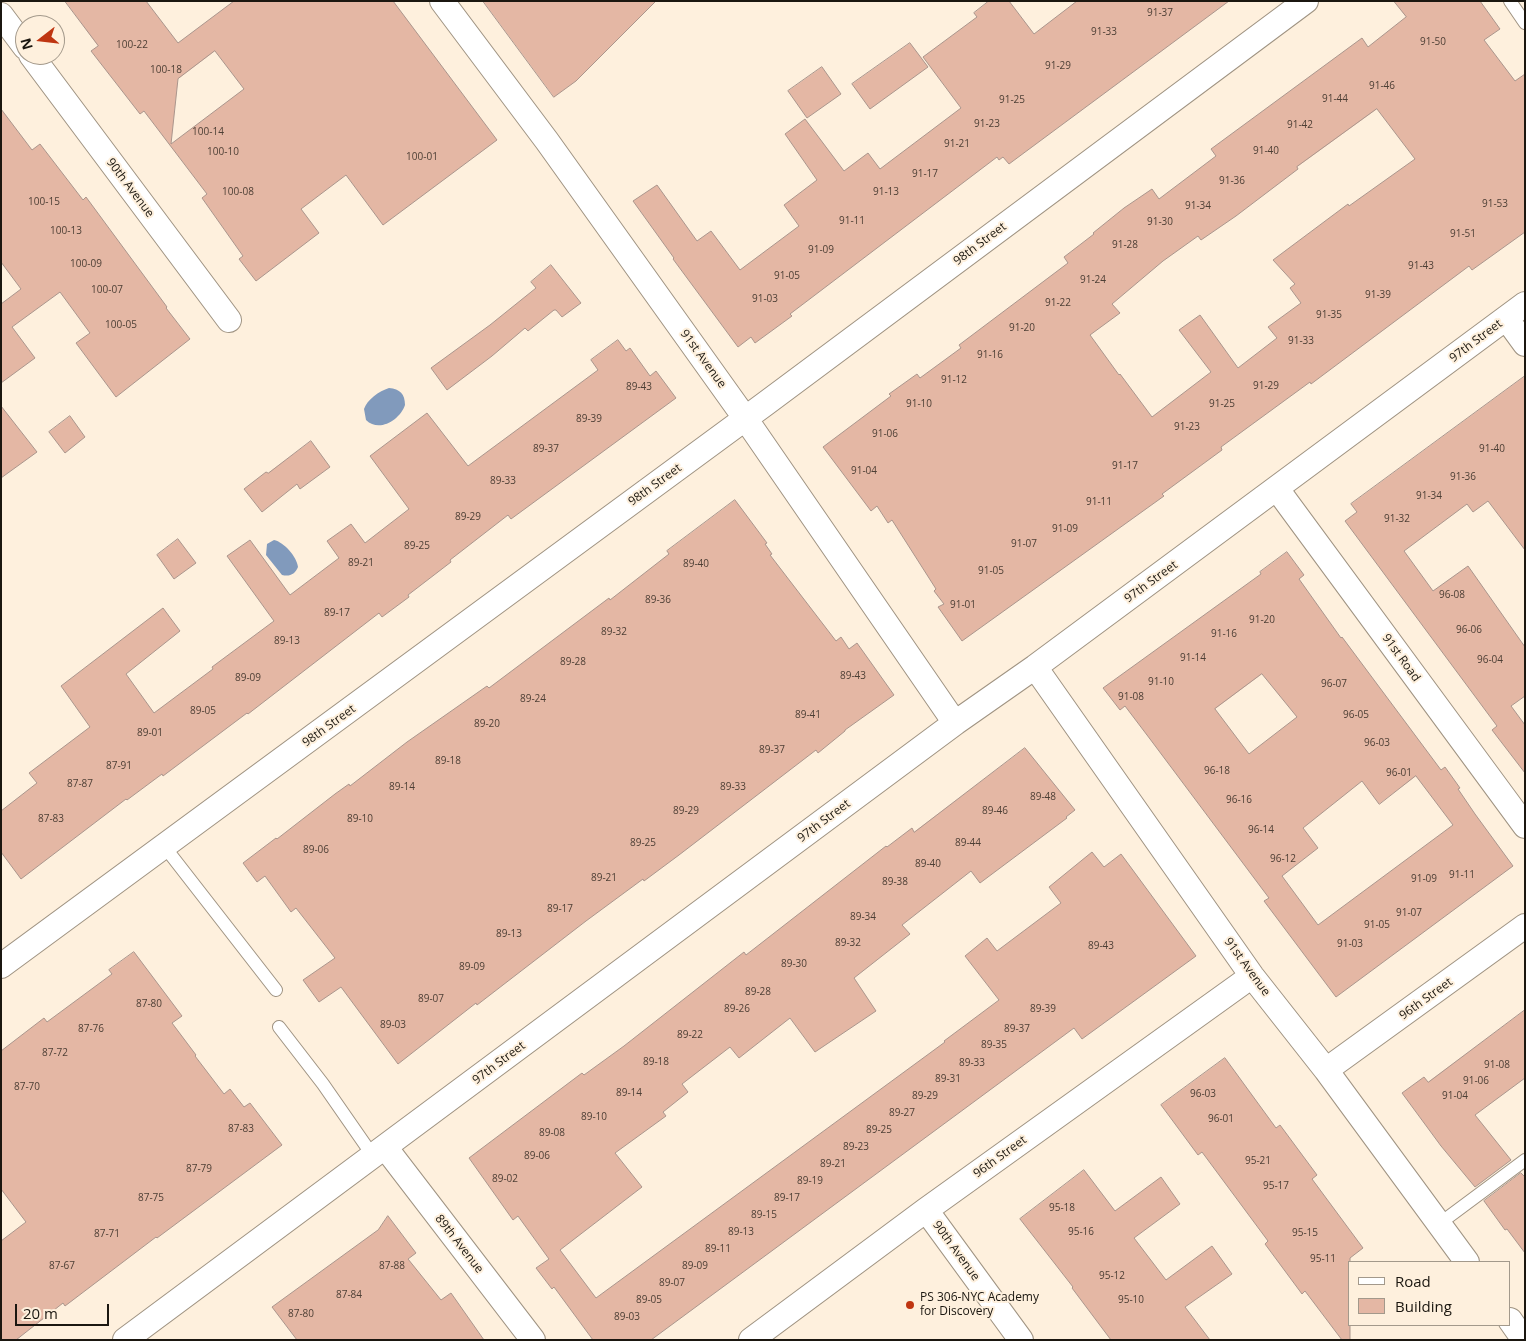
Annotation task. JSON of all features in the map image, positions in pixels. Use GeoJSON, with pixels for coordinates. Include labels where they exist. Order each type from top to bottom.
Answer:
{"type":"FeatureCollection","features":[{"type":"Feature","properties":{"kind":"street","name":"91st Avenue"},"geometry":{"type":"LineString","coordinates":[[442,1],[547,141],[745,418],[955,723]]}},
{"type":"Feature","properties":{"kind":"street","name":"98th Street"},"geometry":{"type":"LineString","coordinates":[[1,966],[745,418],[1306,1]]}},
{"type":"Feature","properties":{"kind":"street"},"geometry":{"type":"LineString","coordinates":[[1,15],[15,34]]}},
{"type":"Feature","properties":{"kind":"street","name":"90th Avenue"},"geometry":{"type":"LineString","coordinates":[[38,65],[229,320]]}},
{"type":"Feature","properties":{"kind":"street","name":"97th Street"},"geometry":{"type":"LineString","coordinates":[[125,1340],[955,723],[1035,667],[1525,304]]}},
{"type":"Feature","properties":{"kind":"street"},"geometry":{"type":"LineString","coordinates":[[1506,318],[1525,344]]}},
{"type":"Feature","properties":{"kind":"street","name":"91st Road"},"geometry":{"type":"LineString","coordinates":[[1276,489],[1525,826]]}},
{"type":"Feature","properties":{"kind":"street","name":"91st Avenue"},"geometry":{"type":"LineString","coordinates":[[1035,667],[1252,976],[1326,1070],[1466,1261]]}},
{"type":"Feature","properties":{"kind":"street","name":"96th Street"},"geometry":{"type":"LineString","coordinates":[[1326,1070],[1525,926]]}},
{"type":"Feature","properties":{"kind":"street","name":"96th Street"},"geometry":{"type":"LineString","coordinates":[[751,1340],[926,1210],[1252,976]]}},
{"type":"Feature","properties":{"kind":"street","name":"89th Avenue"},"geometry":{"type":"LineString","coordinates":[[379,1152],[533,1340]]}},
{"type":"Feature","properties":{"kind":"street","name":"90th Avenue"},"geometry":{"type":"LineString","coordinates":[[926,1210],[1021,1340]]}},
{"type":"Feature","properties":{"kind":"street"},"geometry":{"type":"LineString","coordinates":[[1511,1321],[1524,1340]]}},
{"type":"Feature","properties":{"kind":"lane"},"geometry":{"type":"LineString","coordinates":[[1510,1],[1525,23]]}},
{"type":"Feature","properties":{"kind":"lane"},"geometry":{"type":"LineString","coordinates":[[164,846],[276,990]]}},
{"type":"Feature","properties":{"kind":"lane"},"geometry":{"type":"LineString","coordinates":[[279,1027],[379,1152]]}},
{"type":"Feature","properties":{"kind":"lane"},"geometry":{"type":"LineString","coordinates":[[1439,1224],[1525,1160]]}},
{"type":"Feature","properties":{"kind":"water"},"geometry":{"type":"Polygon","coordinates":[[[389,388],[399,391],[403,395],[405,405],[399,416],[394,420],[383,425],[371,424],[366,420],[364,409],[374,396],[389,388]]]}},
{"type":"Feature","properties":{"kind":"water"},"geometry":{"type":"Polygon","coordinates":[[[274,540],[286,547],[293,555],[298,567],[292,574],[282,575],[266,555],[267,544],[274,540]]]}},
{"type":"Feature","properties":{"kind":"building"},"geometry":{"type":"Polygon","coordinates":[[[65,1],[146,1],[178,43],[234,1],[393,1],[497,140],[383,225],[346,175],[301,209],[319,233],[256,281],[239,259],[243,256],[202,198],[207,194],[144,111],[140,114],[91,51],[98,46],[65,1]],[[215,51],[178,79],[171,144],[244,89],[215,51]]]}},
{"type":"Feature","properties":{"kind":"building"},"geometry":{"type":"Polygon","coordinates":[[[483,1],[656,1],[576,81],[554,97],[483,1]]]}},
{"type":"Feature","properties":{"kind":"building"},"geometry":{"type":"Polygon","coordinates":[[[989,1],[1009,1],[1034,34],[1077,1],[1229,1],[1009,164],[1003,157],[999,160],[997,157],[790,314],[792,316],[755,343],[751,337],[738,347],[633,201],[657,185],[697,241],[711,231],[740,270],[799,226],[784,205],[817,180],[785,134],[805,119],[844,171],[868,153],[880,169],[961,108],[923,57],[977,17],[974,13],[989,1]]]}},
{"type":"Feature","properties":{"kind":"building"},"geometry":{"type":"Polygon","coordinates":[[[1394,1],[1480,1],[1500,29],[1484,40],[1515,81],[1525,74],[1525,232],[1472,270],[1469,266],[1311,384],[1310,382],[1221,447],[1222,450],[1162,494],[1164,496],[962,641],[938,607],[944,604],[934,591],[936,589],[892,520],[888,523],[877,506],[871,511],[823,447],[891,396],[889,394],[917,374],[920,378],[961,348],[959,345],[1068,263],[1064,257],[1124,208],[1152,189],[1159,199],[1216,156],[1211,149],[1362,38],[1368,47],[1406,17],[1394,1]],[[1377,109],[1297,167],[1298,169],[1236,216],[1201,240],[1198,236],[1163,261],[1112,304],[1120,313],[1090,335],[1152,417],[1211,372],[1179,330],[1200,315],[1238,368],[1277,338],[1268,327],[1301,303],[1290,288],[1295,284],[1273,260],[1348,204],[1349,206],[1415,159],[1377,109]]]}},
{"type":"Feature","properties":{"kind":"building"},"geometry":{"type":"Polygon","coordinates":[[[910,43],[928,67],[870,109],[852,84],[910,43]]]}},
{"type":"Feature","properties":{"kind":"building"},"geometry":{"type":"Polygon","coordinates":[[[822,67],[841,94],[807,118],[788,91],[822,67]]]}},
{"type":"Feature","properties":{"kind":"building"},"geometry":{"type":"Polygon","coordinates":[[[1,109],[32,150],[40,144],[83,200],[86,197],[190,339],[116,397],[76,343],[90,333],[60,292],[12,327],[35,358],[1,383],[1,304],[21,289],[1,262],[1,109]]]}},
{"type":"Feature","properties":{"kind":"building"},"geometry":{"type":"Polygon","coordinates":[[[551,265],[581,303],[562,317],[554,310],[528,331],[525,328],[447,390],[431,368],[490,325],[536,288],[531,282],[551,265]]]}},
{"type":"Feature","properties":{"kind":"building"},"geometry":{"type":"Polygon","coordinates":[[[618,340],[626,351],[630,348],[650,376],[656,371],[676,398],[511,519],[508,515],[450,560],[451,562],[408,595],[409,597],[382,617],[379,613],[248,714],[163,776],[162,774],[126,799],[21,879],[1,852],[1,811],[37,783],[29,773],[90,727],[61,686],[163,608],[180,631],[126,674],[154,713],[274,621],[227,556],[250,540],[290,595],[339,558],[327,541],[351,524],[365,543],[409,509],[370,456],[427,413],[468,466],[598,370],[591,360],[618,340]]]}},
{"type":"Feature","properties":{"kind":"building"},"geometry":{"type":"Polygon","coordinates":[[[1525,376],[1525,550],[1488,501],[1473,512],[1467,504],[1404,551],[1433,591],[1468,566],[1525,647],[1525,696],[1511,706],[1525,725],[1525,773],[1492,730],[1497,726],[1345,521],[1357,512],[1351,504],[1525,376]]]}},
{"type":"Feature","properties":{"kind":"building"},"geometry":{"type":"Polygon","coordinates":[[[1,406],[37,452],[1,478],[1,406]]]}},
{"type":"Feature","properties":{"kind":"building"},"geometry":{"type":"Polygon","coordinates":[[[70,416],[85,437],[65,453],[49,432],[70,416]]]}},
{"type":"Feature","properties":{"kind":"building"},"geometry":{"type":"Polygon","coordinates":[[[311,441],[330,467],[300,489],[297,484],[262,512],[244,489],[311,441]]]}},
{"type":"Feature","properties":{"kind":"building"},"geometry":{"type":"Polygon","coordinates":[[[735,500],[767,543],[765,544],[772,554],[770,555],[836,641],[841,637],[849,649],[857,643],[894,695],[845,730],[818,753],[816,750],[644,881],[643,879],[586,921],[398,1064],[341,987],[319,1002],[303,980],[335,958],[296,908],[291,912],[265,876],[257,882],[243,863],[335,794],[349,784],[350,786],[407,742],[487,686],[489,688],[609,598],[610,600],[669,554],[667,551],[735,500]]]}},
{"type":"Feature","properties":{"kind":"building"},"geometry":{"type":"Polygon","coordinates":[[[178,539],[196,563],[174,579],[157,555],[178,539]]]}},
{"type":"Feature","properties":{"kind":"building"},"geometry":{"type":"Polygon","coordinates":[[[1287,552],[1304,575],[1299,579],[1341,638],[1441,770],[1445,767],[1475,814],[1513,866],[1336,997],[1264,901],[1269,898],[1150,739],[1125,706],[1120,710],[1103,688],[1261,574],[1260,572],[1287,552]],[[1262,674],[1215,709],[1249,754],[1297,717],[1262,674]],[[1416,776],[1379,804],[1362,781],[1303,828],[1318,848],[1282,876],[1318,925],[1453,825],[1416,776]]]}},
{"type":"Feature","properties":{"kind":"building"},"geometry":{"type":"Polygon","coordinates":[[[1025,748],[1075,810],[980,883],[971,871],[902,925],[910,934],[854,978],[876,1011],[815,1052],[790,1018],[739,1058],[730,1047],[682,1084],[688,1092],[663,1112],[666,1116],[615,1153],[642,1187],[560,1250],[596,1298],[945,1042],[999,1000],[965,956],[987,938],[997,951],[1061,903],[1049,887],[1092,852],[1104,867],[1121,854],[1196,956],[1082,1039],[1074,1028],[651,1340],[593,1340],[554,1287],[552,1289],[536,1268],[549,1259],[518,1216],[513,1220],[469,1158],[582,1073],[584,1075],[624,1046],[744,952],[746,955],[886,846],[912,828],[914,832],[1025,748]]]}},
{"type":"Feature","properties":{"kind":"building"},"geometry":{"type":"Polygon","coordinates":[[[134,952],[182,1016],[172,1023],[224,1094],[230,1089],[244,1107],[250,1103],[282,1145],[65,1306],[63,1303],[16,1340],[1,1340],[1,1241],[26,1222],[1,1189],[1,1051],[44,1018],[47,1022],[112,974],[109,970],[134,952]]]}},
{"type":"Feature","properties":{"kind":"building"},"geometry":{"type":"Polygon","coordinates":[[[1525,1010],[1525,1078],[1475,1115],[1511,1160],[1475,1187],[1441,1146],[1402,1093],[1424,1077],[1428,1082],[1525,1010]]]}},
{"type":"Feature","properties":{"kind":"building"},"geometry":{"type":"Polygon","coordinates":[[[1225,1058],[1276,1128],[1280,1125],[1317,1175],[1312,1179],[1363,1248],[1348,1261],[1348,1326],[1350,1326],[1350,1340],[1342,1340],[1305,1291],[1302,1294],[1265,1244],[1268,1241],[1202,1152],[1198,1155],[1161,1105],[1225,1058]]]}},
{"type":"Feature","properties":{"kind":"building"},"geometry":{"type":"Polygon","coordinates":[[[1084,1170],[1115,1211],[1161,1177],[1180,1204],[1134,1238],[1166,1280],[1212,1246],[1232,1274],[1185,1307],[1210,1340],[1111,1340],[1020,1219],[1084,1170]]]}},
{"type":"Feature","properties":{"kind":"building"},"geometry":{"type":"Polygon","coordinates":[[[1521,1173],[1525,1177],[1525,1253],[1484,1201],[1521,1173]]]}},
{"type":"Feature","properties":{"kind":"building"},"geometry":{"type":"Polygon","coordinates":[[[388,1216],[416,1253],[408,1259],[441,1300],[451,1293],[484,1340],[297,1340],[272,1307],[378,1230],[388,1216]]]}},
{"type":"Feature","properties":{"kind":"place","name":"PS 306-NYC Academy for Discovery"},"geometry":{"type":"Point","coordinates":[910,1305]}}]}
